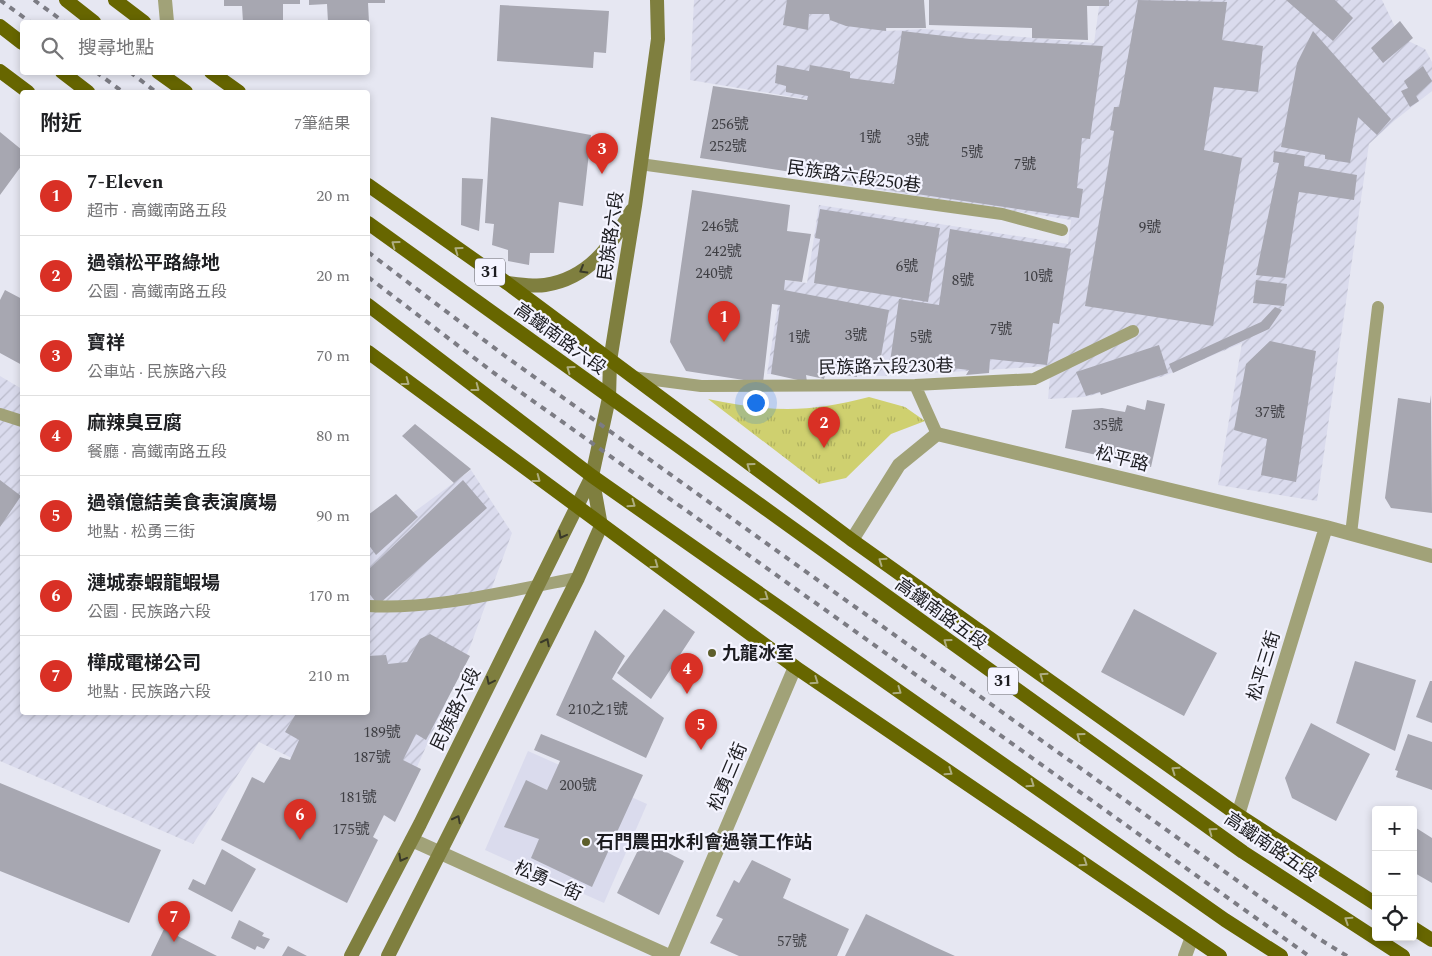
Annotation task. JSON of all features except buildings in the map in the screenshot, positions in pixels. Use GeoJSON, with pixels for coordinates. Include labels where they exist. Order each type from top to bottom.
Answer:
{"type":"FeatureCollection","features":[{"type":"Feature","properties":{"kind":"main road"},"geometry":{"type":"LineString","coordinates":[[66,0],[91,20]]}},
{"type":"Feature","properties":{"kind":"main road"},"geometry":{"type":"LineString","coordinates":[[115,0],[141,20]]}},
{"type":"Feature","properties":{"kind":"main road","name":"民族路六段"},"geometry":{"type":"LineString","coordinates":[[351,956],[412,840],[592,476],[610,398],[610,361],[635,206],[658,39],[657,0]]}},
{"type":"Feature","properties":{"kind":"main road"},"geometry":{"type":"LineString","coordinates":[[0,26],[20,41]]}},
{"type":"Feature","properties":{"kind":"main road"},"geometry":{"type":"LineString","coordinates":[[0,71],[25,90]]}},
{"type":"Feature","properties":{"kind":"main road"},"geometry":{"type":"LineString","coordinates":[[66,75],[85,90]]}},
{"type":"Feature","properties":{"kind":"main road"},"geometry":{"type":"LineString","coordinates":[[162,75],[183,90]]}},
{"type":"Feature","properties":{"kind":"main road"},"geometry":{"type":"LineString","coordinates":[[215,75],[236,90]]}},
{"type":"Feature","properties":{"kind":"main road","name":"高鐵南路六段"},"geometry":{"type":"LineString","coordinates":[[370,186],[507,283],[610,361]]}},
{"type":"Feature","properties":{"kind":"main road"},"geometry":{"type":"LineString","coordinates":[[507,283],[544,285],[567,278],[589,267],[610,247],[635,206]]}},
{"type":"Feature","properties":{"kind":"main road","name":"高鐵南路六段"},"geometry":{"type":"LineString","coordinates":[[370,224],[610,398]]}},
{"type":"Feature","properties":{"kind":"main road"},"geometry":{"type":"LineString","coordinates":[[370,307],[592,476],[1225,920],[1281,956]]}},
{"type":"Feature","properties":{"kind":"main road"},"geometry":{"type":"LineString","coordinates":[[370,354],[577,509],[795,667],[1220,956]]}},
{"type":"Feature","properties":{"kind":"main road","name":"高鐵南路五段"},"geometry":{"type":"LineString","coordinates":[[610,361],[852,540],[1238,815],[1372,901]]}},
{"type":"Feature","properties":{"kind":"main road","name":"高鐵南路五段"},"geometry":{"type":"LineString","coordinates":[[610,398],[1242,852],[1403,956]]}},
{"type":"Feature","properties":{"kind":"main road","name":"民族路六段"},"geometry":{"type":"LineString","coordinates":[[592,476],[601,526]]}},
{"type":"Feature","properties":{"kind":"main road"},"geometry":{"type":"LineString","coordinates":[[388,956],[578,578],[601,526]]}},
{"type":"Feature","properties":{"kind":"main road"},"geometry":{"type":"LineString","coordinates":[[1417,931],[1432,940]]}},
{"type":"Feature","properties":{"kind":"street"},"geometry":{"type":"LineString","coordinates":[[165,0],[167,20]]}},
{"type":"Feature","properties":{"kind":"street"},"geometry":{"type":"LineString","coordinates":[[852,540],[899,465],[937,434]]}},
{"type":"Feature","properties":{"kind":"street","name":"松平路"},"geometry":{"type":"LineString","coordinates":[[937,434],[1326,527],[1432,556]]}},
{"type":"Feature","properties":{"kind":"street","name":"松平三街"},"geometry":{"type":"LineString","coordinates":[[1238,815],[1326,527]]}},
{"type":"Feature","properties":{"kind":"street","name":"松勇三街"},"geometry":{"type":"LineString","coordinates":[[671,956],[795,667]]}},
{"type":"Feature","properties":{"kind":"street","name":"松勇一街"},"geometry":{"type":"LineString","coordinates":[[412,840],[671,956]]}},
{"type":"Feature","properties":{"kind":"street"},"geometry":{"type":"LineString","coordinates":[[1185,956],[1192,937]]}},
{"type":"Feature","properties":{"kind":"lane","name":"民族路六段250巷"},"geometry":{"type":"LineString","coordinates":[[640,164],[1002,214],[1062,230]]}},
{"type":"Feature","properties":{"kind":"lane"},"geometry":{"type":"LineString","coordinates":[[1351,534],[1378,307]]}},
{"type":"Feature","properties":{"kind":"lane","name":"民族路六段230巷"},"geometry":{"type":"LineString","coordinates":[[630,376],[701,386],[915,385],[1034,379],[1133,331]]}},
{"type":"Feature","properties":{"kind":"lane"},"geometry":{"type":"LineString","coordinates":[[915,385],[937,434]]}},
{"type":"Feature","properties":{"kind":"lane"},"geometry":{"type":"LineString","coordinates":[[0,414],[20,420]]}},
{"type":"Feature","properties":{"kind":"lane"},"geometry":{"type":"LineString","coordinates":[[370,606],[390,608],[446,601],[578,578]]}},
{"type":"Feature","properties":{"kind":"shaded area"},"geometry":{"type":"Polygon","coordinates":[[[694,0],[884,0],[887,31],[924,29],[1094,43],[1100,0],[1382,0],[1400,37],[1425,49],[1432,62],[1432,91],[1394,121],[1369,144],[1317,501],[1218,485],[1242,343],[1164,376],[1085,397],[1048,399],[1051,366],[884,376],[767,374],[782,280],[807,283],[819,205],[1068,244],[1071,220],[824,181],[836,104],[690,80],[694,0]]]}},
{"type":"Feature","properties":{"kind":"shaded area"},"geometry":{"type":"Polygon","coordinates":[[[0,376],[20,388],[20,715],[370,715],[370,545],[471,470],[512,533],[470,647],[398,810],[259,742],[193,844],[0,761],[0,376]]]}},
{"type":"Feature","properties":{"kind":"shaded area"},"geometry":{"type":"Polygon","coordinates":[[[528,751],[647,804],[604,903],[485,850],[528,751]]]}},
{"type":"Feature","properties":{"kind":"green space"},"geometry":{"type":"Polygon","coordinates":[[[869,397],[905,407],[925,421],[891,434],[846,478],[819,484],[708,399],[750,406],[789,409],[827,406],[869,397]]]}},
{"type":"Feature","properties":{"kind":"railway"},"geometry":{"type":"LineString","coordinates":[[0,0],[27,20]]}},
{"type":"Feature","properties":{"kind":"railway"},"geometry":{"type":"LineString","coordinates":[[34,0],[61,20]]}},
{"type":"Feature","properties":{"kind":"railway"},"geometry":{"type":"LineString","coordinates":[[100,75],[120,90]]}},
{"type":"Feature","properties":{"kind":"railway"},"geometry":{"type":"LineString","coordinates":[[134,75],[153,90]]}},
{"type":"Feature","properties":{"kind":"railway"},"geometry":{"type":"LineString","coordinates":[[370,254],[505,356],[1316,937],[1347,956]]}},
{"type":"Feature","properties":{"kind":"railway"},"geometry":{"type":"LineString","coordinates":[[370,279],[494,373],[1309,956]]}},
{"type":"Feature","properties":{"kind":"place","name":"寶祥"},"geometry":{"type":"Point","coordinates":[602,174]}},
{"type":"Feature","properties":{"kind":"place","name":"7-Eleven"},"geometry":{"type":"Point","coordinates":[724,342]}},
{"type":"Feature","properties":{"kind":"place","name":"過嶺松平路綠地"},"geometry":{"type":"Point","coordinates":[824,448]}},
{"type":"Feature","properties":{"kind":"place","name":"九龍冰室"},"geometry":{"type":"Point","coordinates":[712,653]}},
{"type":"Feature","properties":{"kind":"place","name":"麻辣臭豆腐"},"geometry":{"type":"Point","coordinates":[687,694]}},
{"type":"Feature","properties":{"kind":"place","name":"過嶺億結美食表演廣場"},"geometry":{"type":"Point","coordinates":[701,750]}},
{"type":"Feature","properties":{"kind":"place","name":"漣城泰蝦龍蝦場"},"geometry":{"type":"Point","coordinates":[300,840]}},
{"type":"Feature","properties":{"kind":"place","name":"石門農田水利會過嶺工作站"},"geometry":{"type":"Point","coordinates":[586,842]}},
{"type":"Feature","properties":{"kind":"place","name":"樺成電梯公司"},"geometry":{"type":"Point","coordinates":[174,942]}}]}
